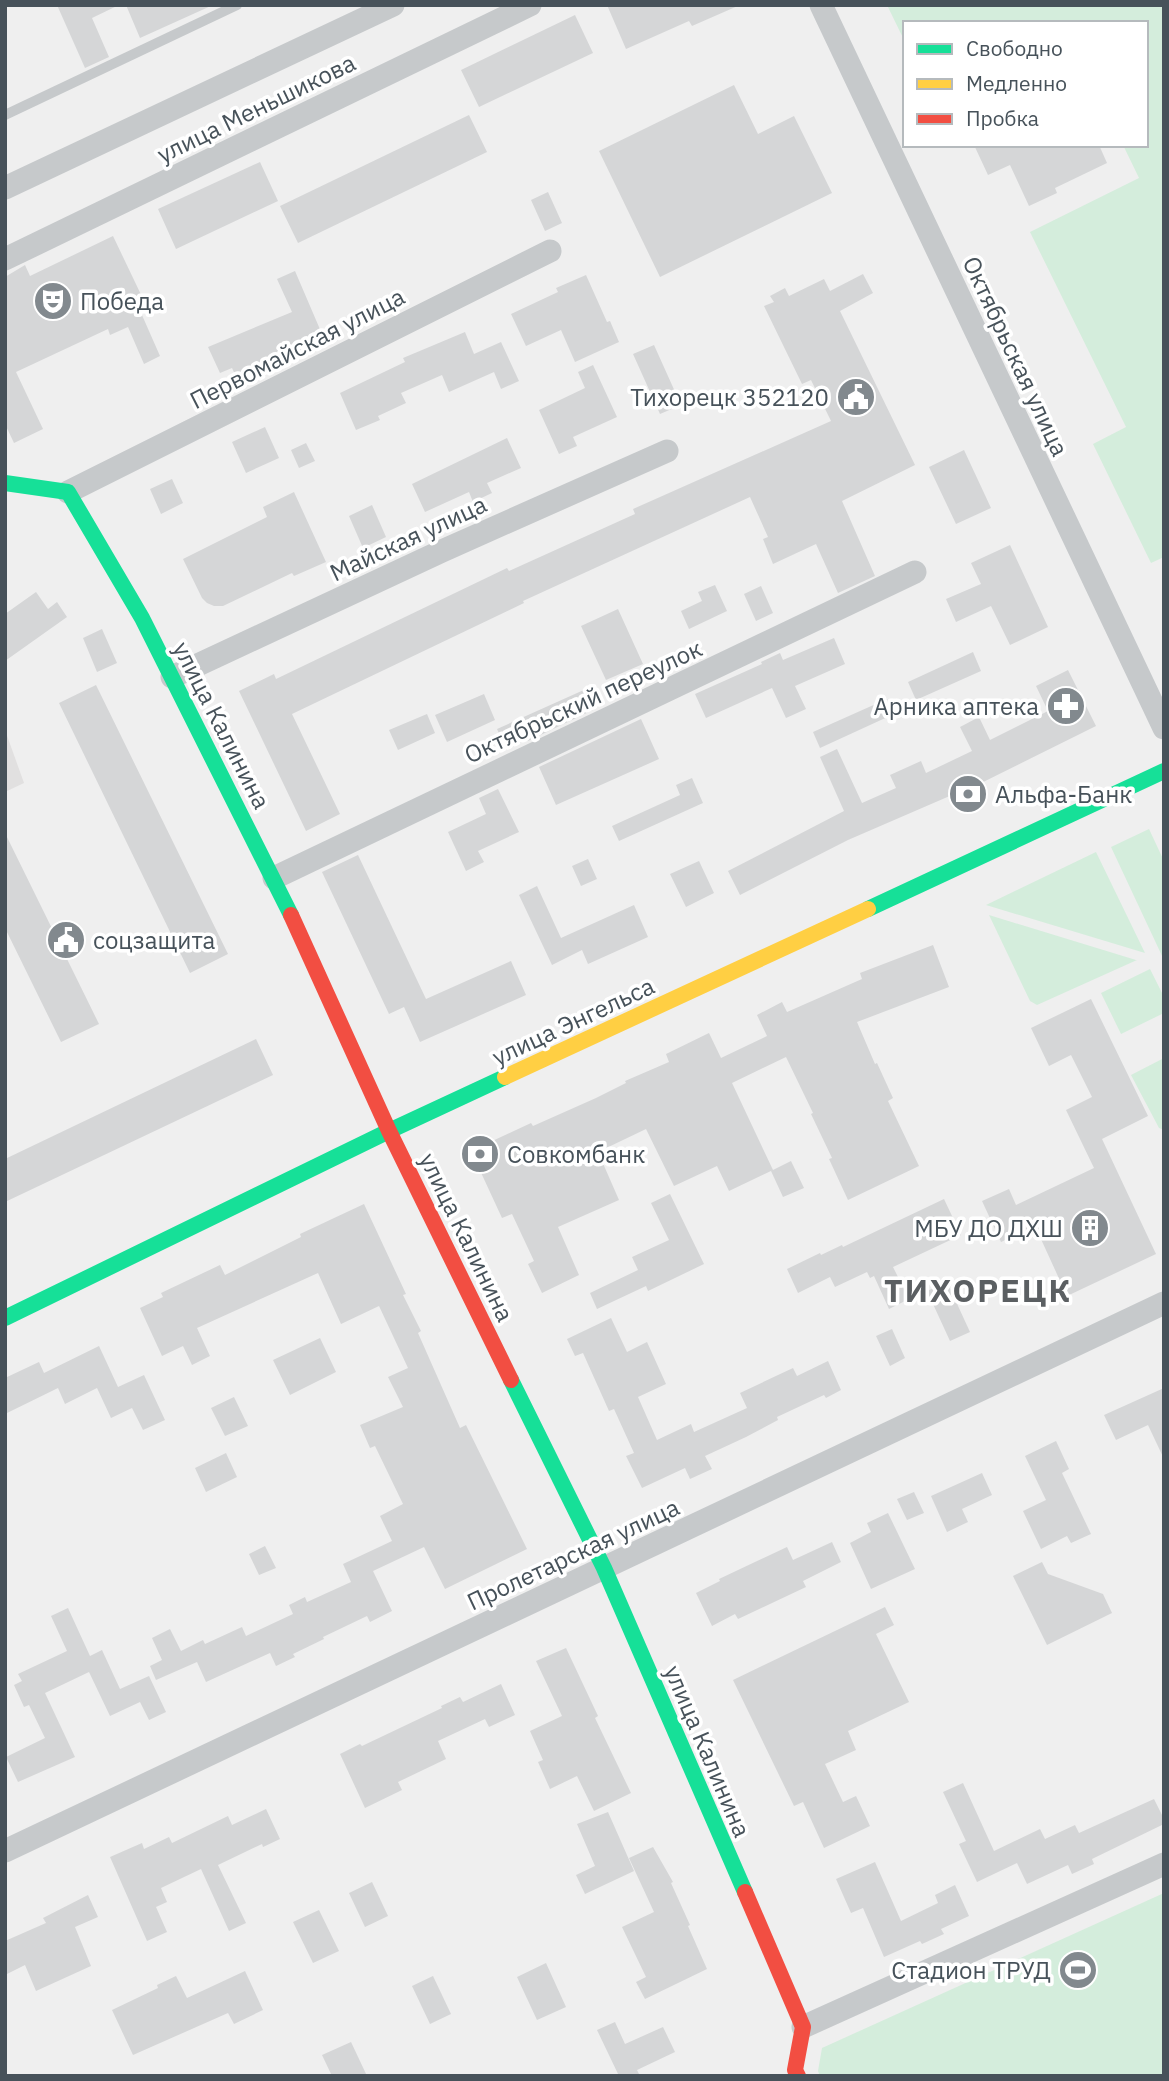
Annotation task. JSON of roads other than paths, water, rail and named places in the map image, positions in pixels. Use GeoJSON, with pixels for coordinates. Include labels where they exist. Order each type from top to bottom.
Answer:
{"type":"FeatureCollection","features":[{"type":"Feature","properties":{"kind":"street","name":"улица Меньшикова"},"geometry":{"type":"LineString","coordinates":[[5,188],[393,5]]}},
{"type":"Feature","properties":{"kind":"street","name":"улица Меньшикова"},"geometry":{"type":"LineString","coordinates":[[5,259],[530,5]]}},
{"type":"Feature","properties":{"kind":"street","name":"Октябрьская улица"},"geometry":{"type":"LineString","coordinates":[[821,5],[1164,728]]}},
{"type":"Feature","properties":{"kind":"street","name":"Первомайская улица"},"geometry":{"type":"LineString","coordinates":[[68,492],[550,251]]}},
{"type":"Feature","properties":{"kind":"street","name":"Майская улица"},"geometry":{"type":"LineString","coordinates":[[172,677],[442,551],[667,451]]}},
{"type":"Feature","properties":{"kind":"street"},"geometry":{"type":"LineString","coordinates":[[5,483],[68,492]]}},
{"type":"Feature","properties":{"kind":"street","name":"улица Калинина"},"geometry":{"type":"LineString","coordinates":[[68,492],[142,618],[274,878],[389,1131],[604,1568],[803,2027]]}},
{"type":"Feature","properties":{"kind":"street","name":"Октябрьский переулок"},"geometry":{"type":"LineString","coordinates":[[274,878],[915,572]]}},
{"type":"Feature","properties":{"kind":"street","name":"улица Энгельса"},"geometry":{"type":"LineString","coordinates":[[5,1318],[389,1131],[1164,771]]}},
{"type":"Feature","properties":{"kind":"street","name":"Пролетарская улица"},"geometry":{"type":"LineString","coordinates":[[5,1851],[1164,1303]]}},
{"type":"Feature","properties":{"kind":"street"},"geometry":{"type":"LineString","coordinates":[[791,2074],[803,2027],[1164,1864]]}},
{"type":"Feature","properties":{"kind":"lane"},"geometry":{"type":"LineString","coordinates":[[5,115],[237,5]]}},
{"type":"Feature","properties":{"kind":"place","name":"Победа"},"geometry":{"type":"Point","coordinates":[53,301]}},
{"type":"Feature","properties":{"kind":"place","name":"Тихорецк 352120"},"geometry":{"type":"Point","coordinates":[856,397]}},
{"type":"Feature","properties":{"kind":"place","name":"Арника аптека"},"geometry":{"type":"Point","coordinates":[1066,706]}},
{"type":"Feature","properties":{"kind":"place","name":"Альфа-Банк"},"geometry":{"type":"Point","coordinates":[968,794]}},
{"type":"Feature","properties":{"kind":"place","name":"соцзащита"},"geometry":{"type":"Point","coordinates":[66,940]}},
{"type":"Feature","properties":{"kind":"place","name":"Совкомбанк"},"geometry":{"type":"Point","coordinates":[480,1154]}},
{"type":"Feature","properties":{"kind":"place","name":"МБУ ДО ДХШ"},"geometry":{"type":"Point","coordinates":[1090,1228]}},
{"type":"Feature","properties":{"kind":"place","name":"Стадион ТРУД"},"geometry":{"type":"Point","coordinates":[1078,1970]}},
{"type":"Feature","properties":{"kind":"district","name":"ТИХОРЕЦК"},"geometry":{"type":"Point","coordinates":[978,1290]}}]}
